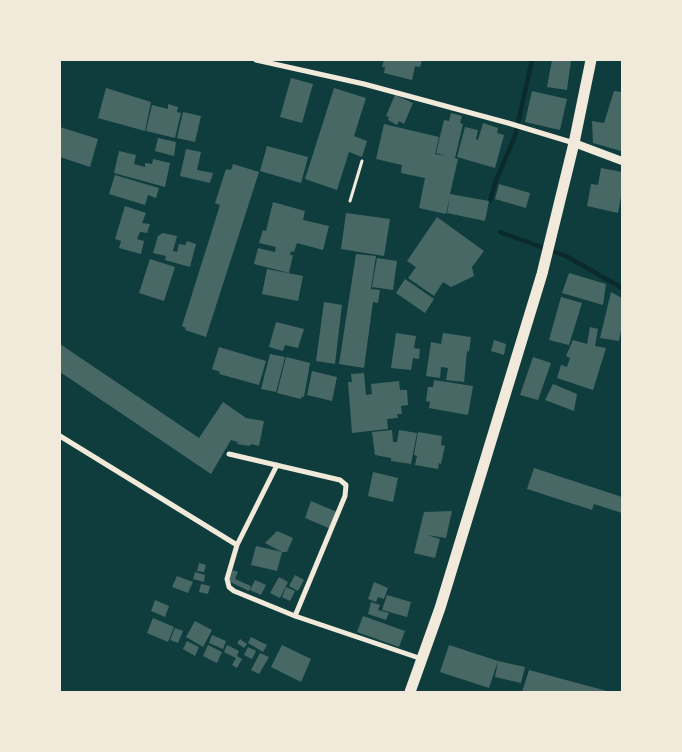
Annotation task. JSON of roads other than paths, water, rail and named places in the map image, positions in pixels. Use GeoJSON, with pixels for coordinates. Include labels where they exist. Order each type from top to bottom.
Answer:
{"type":"FeatureCollection","features":[{"type":"Feature","properties":{"kind":"highway"},"geometry":{"type":"LineString","coordinates":[[410,692],[440,608],[551,242],[591,60]]}},
{"type":"Feature","properties":{"kind":"street"},"geometry":{"type":"LineString","coordinates":[[256,60],[374,87],[508,122],[622,161]]}},
{"type":"Feature","properties":{"kind":"street"},"geometry":{"type":"LineString","coordinates":[[60,436],[237,545]]}},
{"type":"Feature","properties":{"kind":"street"},"geometry":{"type":"LineString","coordinates":[[229,454],[340,480],[347,487],[346,496],[295,616]]}},
{"type":"Feature","properties":{"kind":"street"},"geometry":{"type":"LineString","coordinates":[[276,465],[237,545],[226,579],[229,587],[234,591],[295,616],[422,660]]}},
{"type":"Feature","properties":{"kind":"lane"},"geometry":{"type":"LineString","coordinates":[[350,201],[362,161]]}},
{"type":"Feature","properties":{"kind":"waterway"},"geometry":{"type":"LineString","coordinates":[[490,201],[495,183],[515,136],[532,60]]}},
{"type":"Feature","properties":{"kind":"waterway"},"geometry":{"type":"LineString","coordinates":[[500,232],[566,256],[622,288]]}}]}
